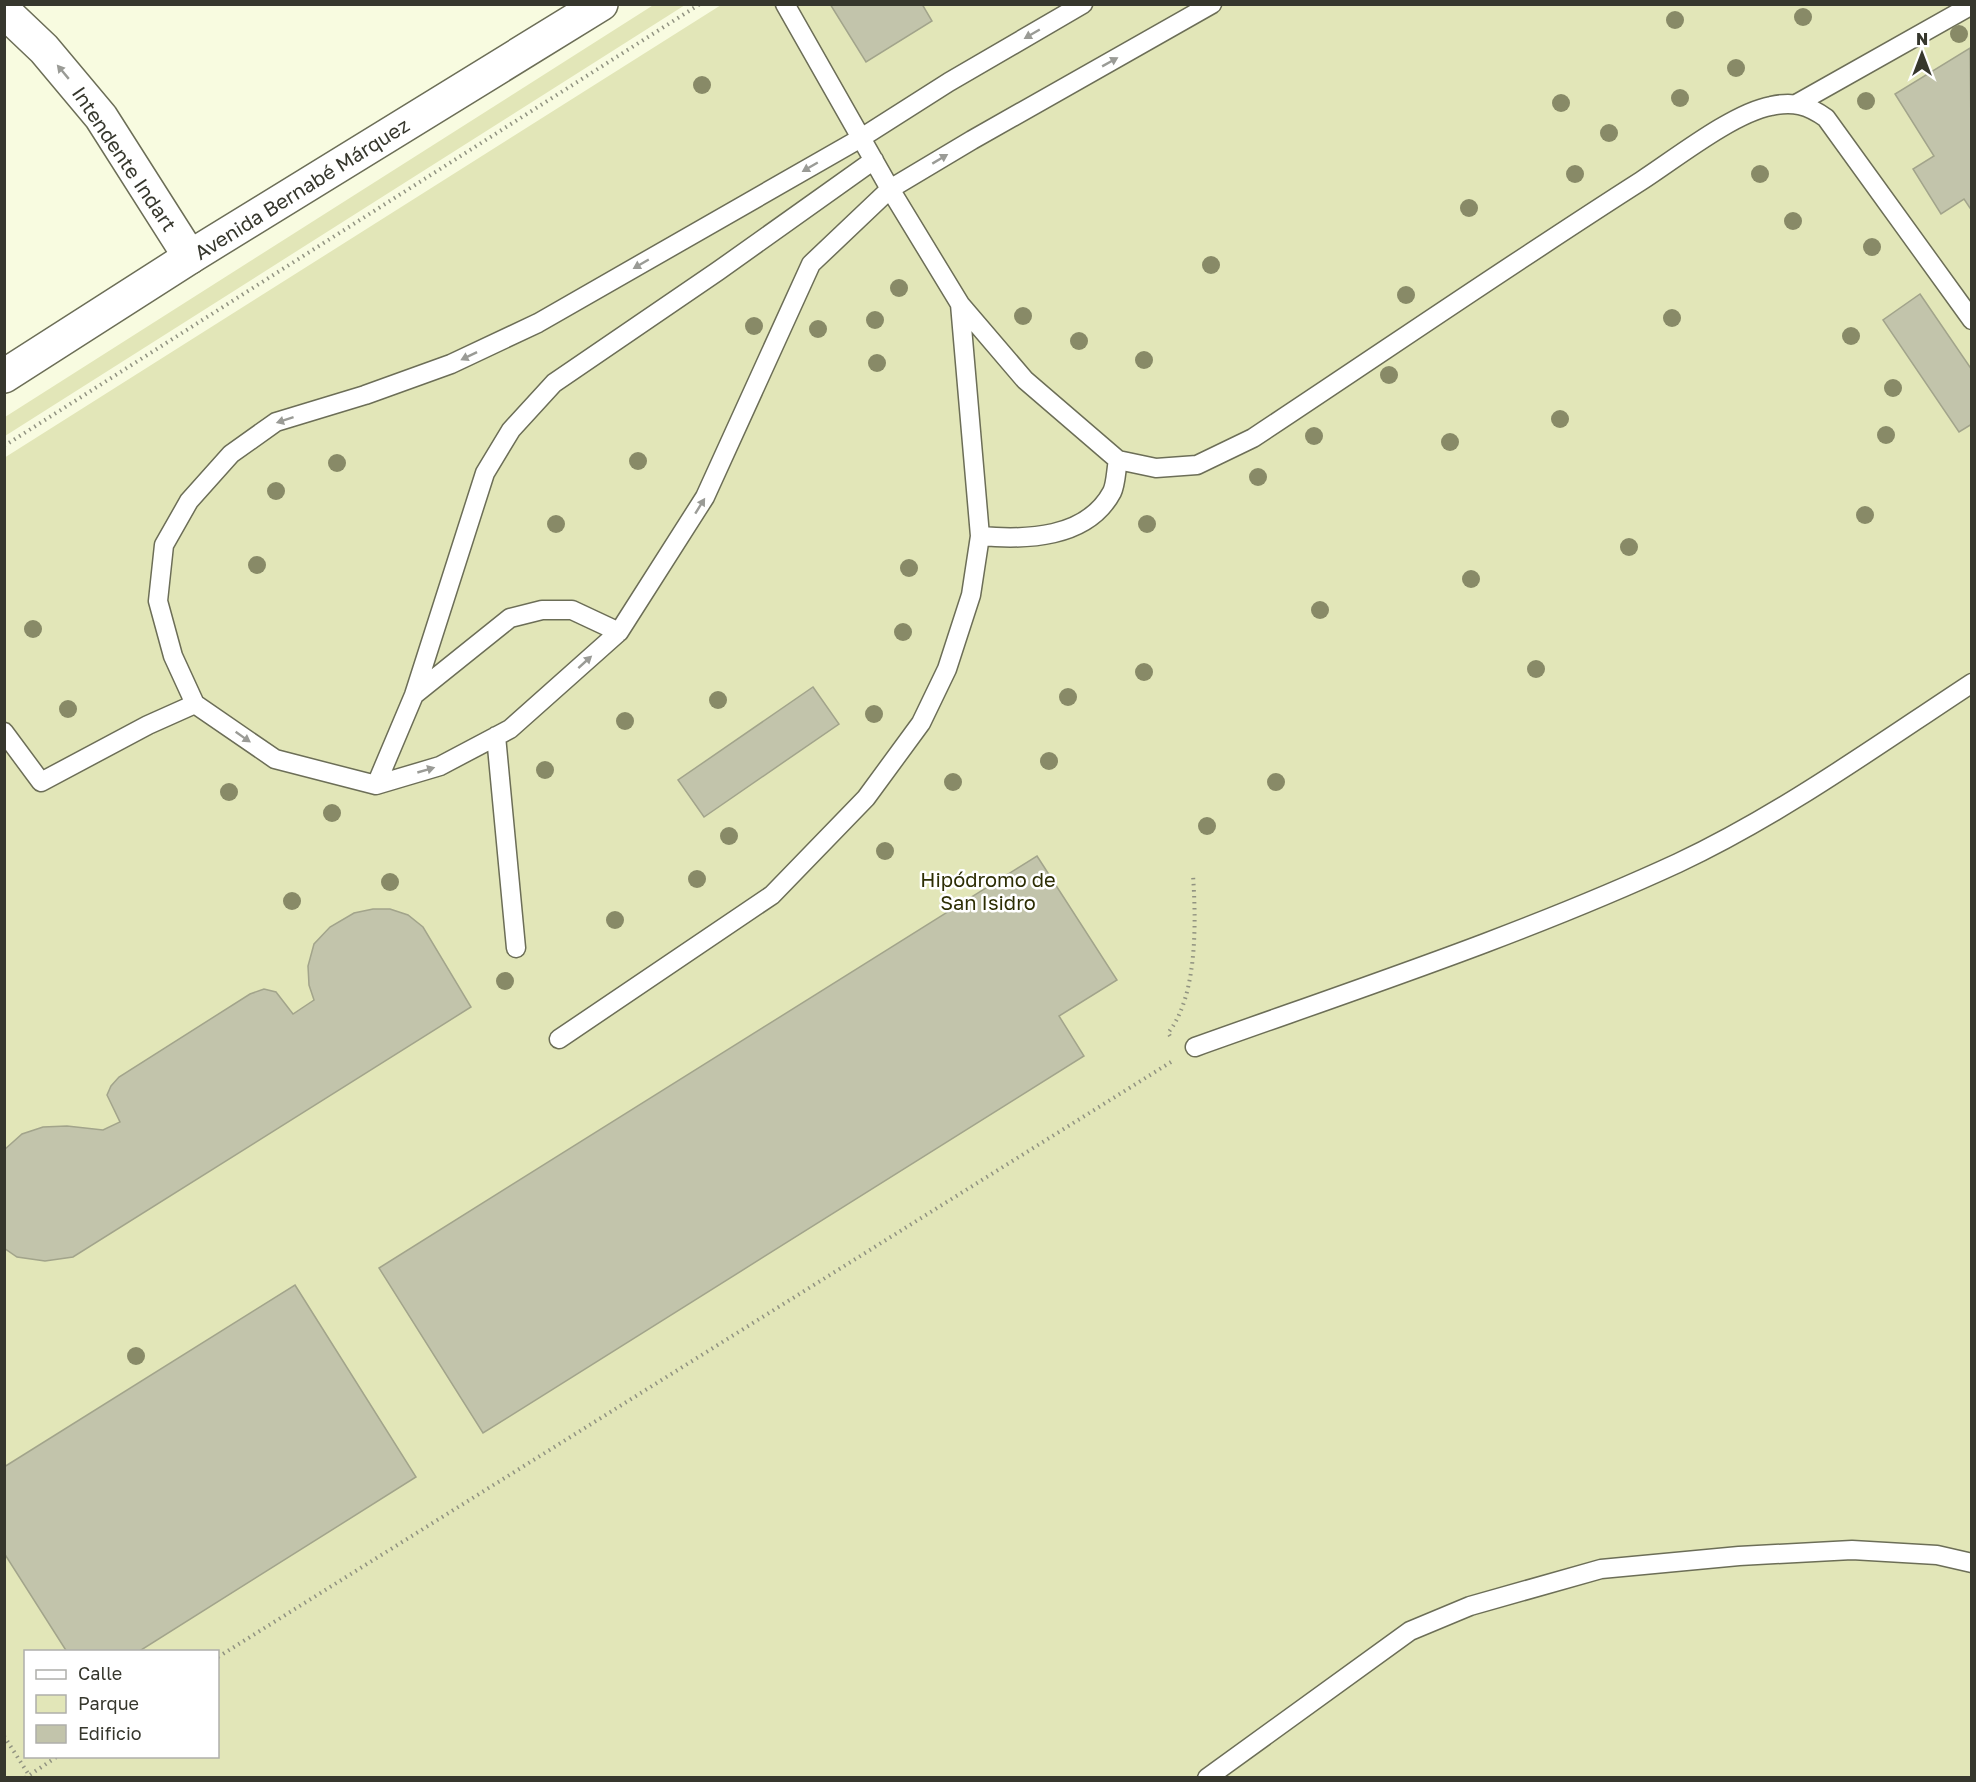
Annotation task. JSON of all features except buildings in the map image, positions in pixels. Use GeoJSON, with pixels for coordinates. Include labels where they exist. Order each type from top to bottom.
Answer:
{"type":"FeatureCollection","features":[{"type":"Feature","properties":{"kind":"main road","name":"Avenida Bernabé Márquez"},"geometry":{"type":"LineString","coordinates":[[4,376],[190,257],[601,4]]}},
{"type":"Feature","properties":{"kind":"main road","name":"Intendente Indart"},"geometry":{"type":"LineString","coordinates":[[4,11],[44,49],[101,117],[190,257]]}},
{"type":"Feature","properties":{"kind":"lane"},"geometry":{"type":"LineString","coordinates":[[785,4],[890,189],[960,304],[1025,380],[1118,460],[1156,468],[1197,465],[1253,438],[1739,118],[1769,106],[1798,103],[1971,5]]}},
{"type":"Feature","properties":{"kind":"lane"},"geometry":{"type":"LineString","coordinates":[[1083,4],[949,82],[861,138],[538,322],[451,364],[364,395],[276,422],[231,454],[189,501],[164,545],[158,602],[173,656],[195,704],[275,759],[375,785],[440,766],[510,729],[620,632],[705,497],[811,264],[890,189],[1212,4]]}},
{"type":"Feature","properties":{"kind":"lane"},"geometry":{"type":"LineString","coordinates":[[1798,103],[1812,108],[1826,118],[1971,320]]}},
{"type":"Feature","properties":{"kind":"lane"},"geometry":{"type":"LineString","coordinates":[[375,785],[414,695],[485,472],[511,430],[554,383],[718,271],[874,160]]}},
{"type":"Feature","properties":{"kind":"lane"},"geometry":{"type":"LineString","coordinates":[[559,1039],[772,895],[866,798],[921,723],[947,669],[971,595],[980,536],[960,304]]}},
{"type":"Feature","properties":{"kind":"lane"},"geometry":{"type":"LineString","coordinates":[[980,536],[1015,539],[1046,536],[1097,513],[1113,491],[1118,460]]}},
{"type":"Feature","properties":{"kind":"lane"},"geometry":{"type":"LineString","coordinates":[[414,695],[510,618],[542,610],[572,610],[620,632]]}},
{"type":"Feature","properties":{"kind":"lane"},"geometry":{"type":"LineString","coordinates":[[1188,1052],[1542,921],[1679,862],[1780,809],[1971,683]]}},
{"type":"Feature","properties":{"kind":"lane"},"geometry":{"type":"LineString","coordinates":[[8,742],[41,782],[148,725],[195,704]]}},
{"type":"Feature","properties":{"kind":"lane"},"geometry":{"type":"LineString","coordinates":[[496,736],[516,948]]}},
{"type":"Feature","properties":{"kind":"lane"},"geometry":{"type":"LineString","coordinates":[[1207,1778],[1410,1631],[1470,1606],[1601,1569],[1739,1556],[1852,1550],[1937,1555],[1971,1563]]}},
{"type":"Feature","properties":{"kind":"path"},"geometry":{"type":"LineString","coordinates":[[4,446],[700,4]]}},
{"type":"Feature","properties":{"kind":"path"},"geometry":{"type":"LineString","coordinates":[[219,1656],[1188,1052],[1168,1033],[1177,1021],[1193,953],[1196,916],[1193,875]]}},
{"type":"Feature","properties":{"kind":"path"},"geometry":{"type":"LineString","coordinates":[[4,1736],[27,1776],[55,1758]]}},
{"type":"Feature","properties":{"kind":"green space"},"geometry":{"type":"Polygon","coordinates":[[[655,4],[685,5],[5,436],[5,417],[655,4]]]}},
{"type":"Feature","properties":{"kind":"green space","name":"Hipódromo de San Isidro"},"geometry":{"type":"Polygon","coordinates":[[[721,5],[1971,5],[1971,1777],[5,1777],[4,458],[721,5]]]}}]}
